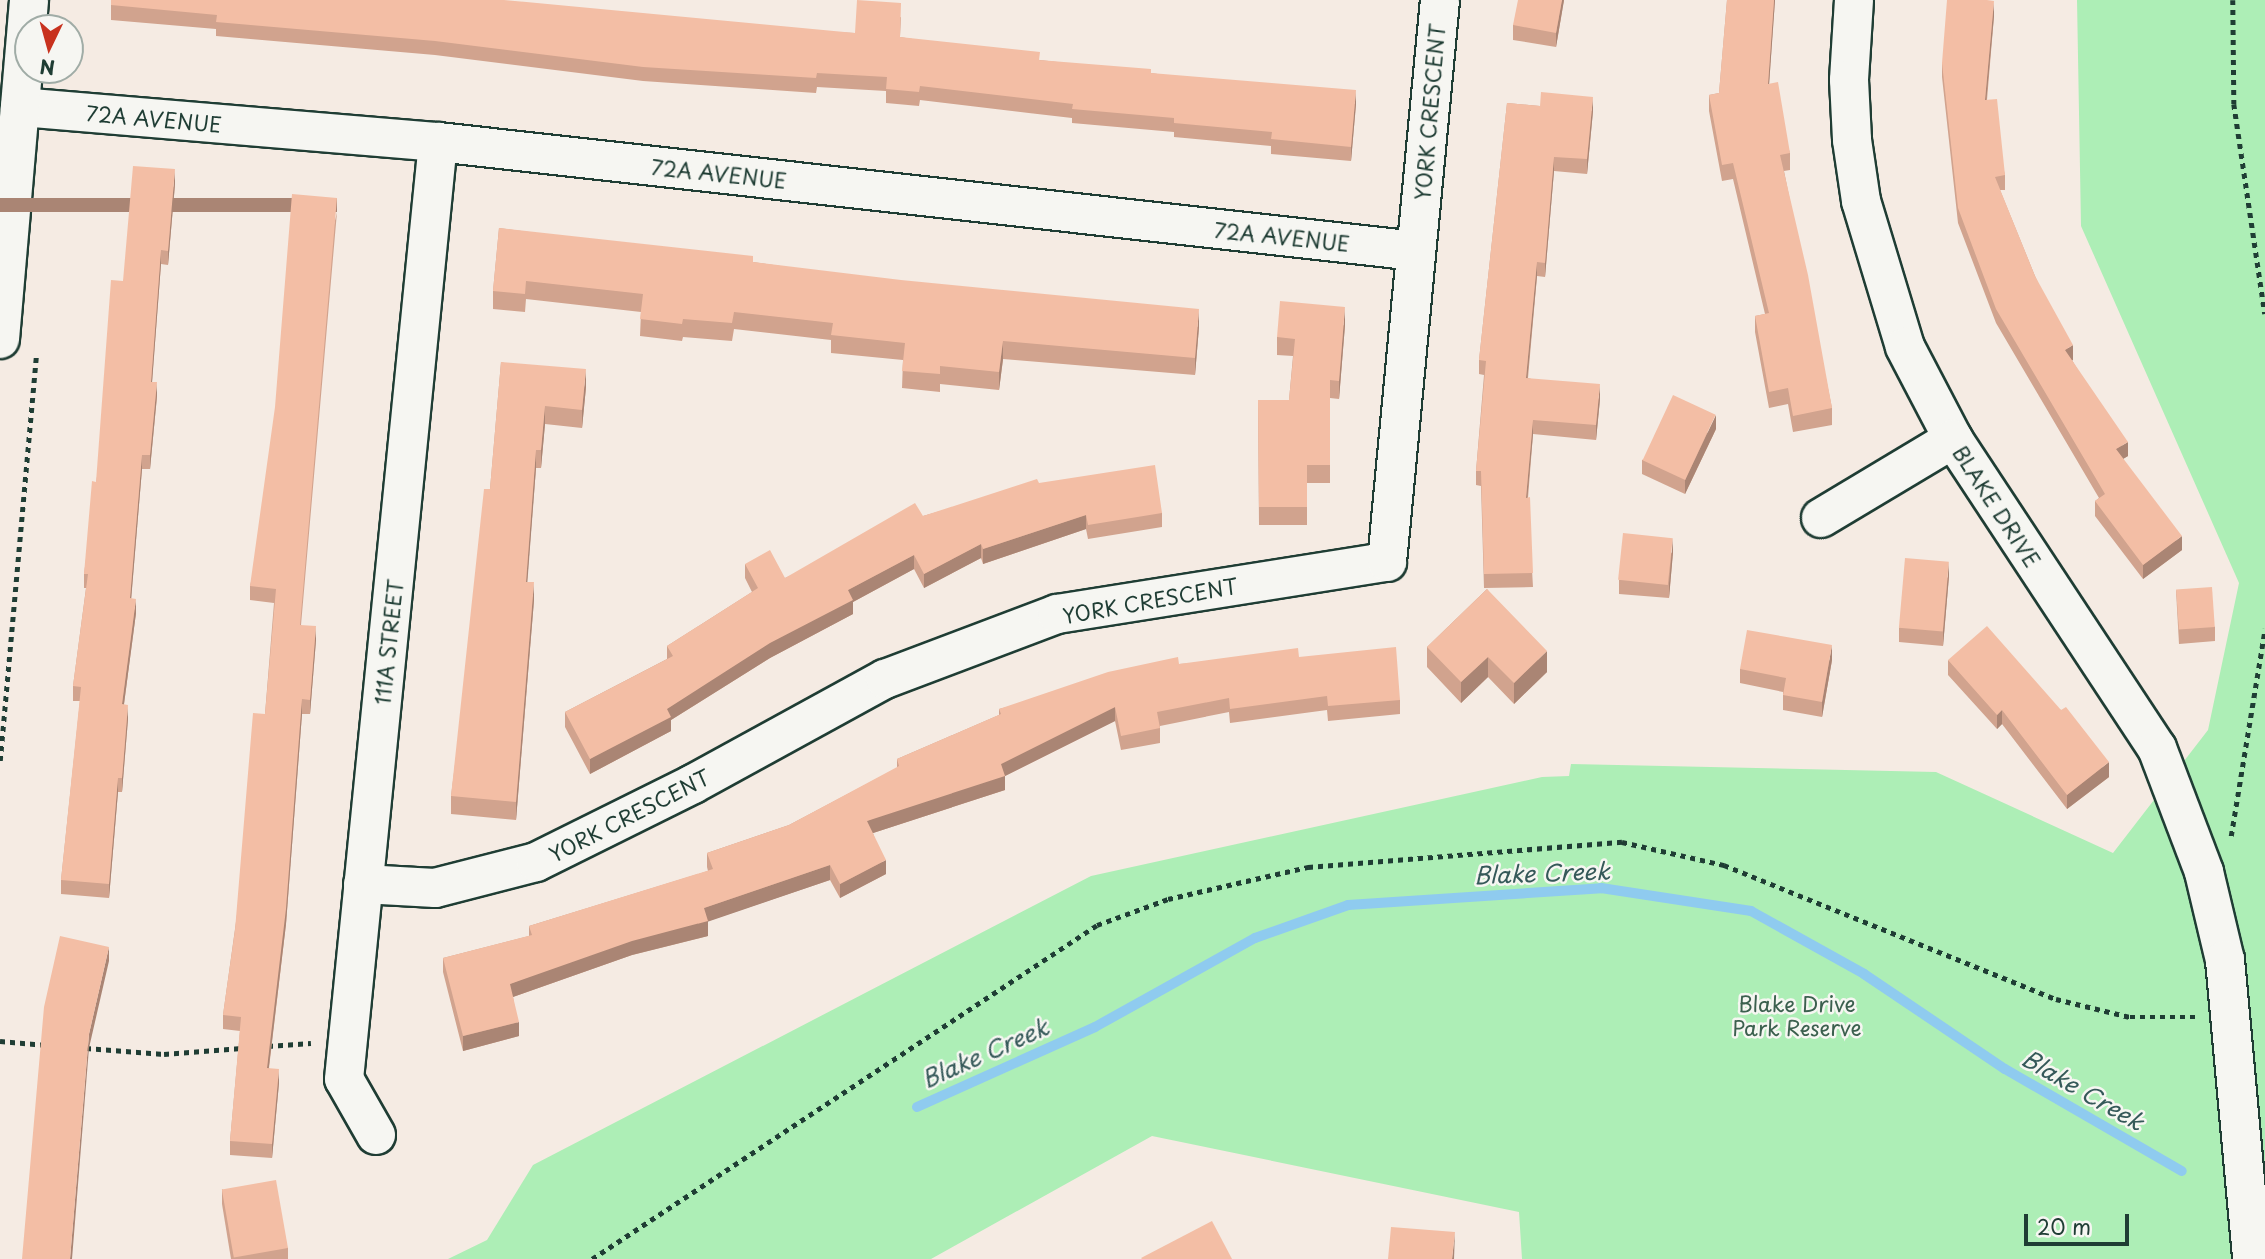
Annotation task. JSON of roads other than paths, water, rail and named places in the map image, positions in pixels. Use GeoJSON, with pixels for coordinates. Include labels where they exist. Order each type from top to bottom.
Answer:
{"type":"FeatureCollection","features":[{"type":"Feature","properties":{"kind":"street"},"geometry":{"type":"LineString","coordinates":[[18,341],[12,130],[29,0]]}},
{"type":"Feature","properties":{"kind":"street","name":"YORK CRESCENT"},"geometry":{"type":"LineString","coordinates":[[363,884],[435,888],[536,862],[693,784],[885,679],[1057,614],[1387,562],[1440,0]]}},
{"type":"Feature","properties":{"kind":"street","name":"BLAKE DRIVE"},"geometry":{"type":"LineString","coordinates":[[1854,0],[1849,80],[1861,201],[1905,347],[1953,439],[2157,748],[2217,912],[2252,1259]]}},
{"type":"Feature","properties":{"kind":"street","name":"72A AVENUE"},"geometry":{"type":"LineString","coordinates":[[12,130],[439,142],[1416,251]]}},
{"type":"Feature","properties":{"kind":"street","name":"111A STREET"},"geometry":{"type":"LineString","coordinates":[[376,1135],[344,1079],[439,142]]}},
{"type":"Feature","properties":{"kind":"street"},"geometry":{"type":"LineString","coordinates":[[1821,518],[1953,439]]}},
{"type":"Feature","properties":{"kind":"waterway","name":"Blake Creek"},"geometry":{"type":"LineString","coordinates":[[917,1107],[1095,1027],[1255,938],[1348,905],[1601,888],[1751,911],[1864,974],[2005,1069],[2182,1171]]}},
{"type":"Feature","properties":{"kind":"park label","name":"Blake Drive Park Reserve"},"geometry":{"type":"Point","coordinates":[1797,1015]}}]}
